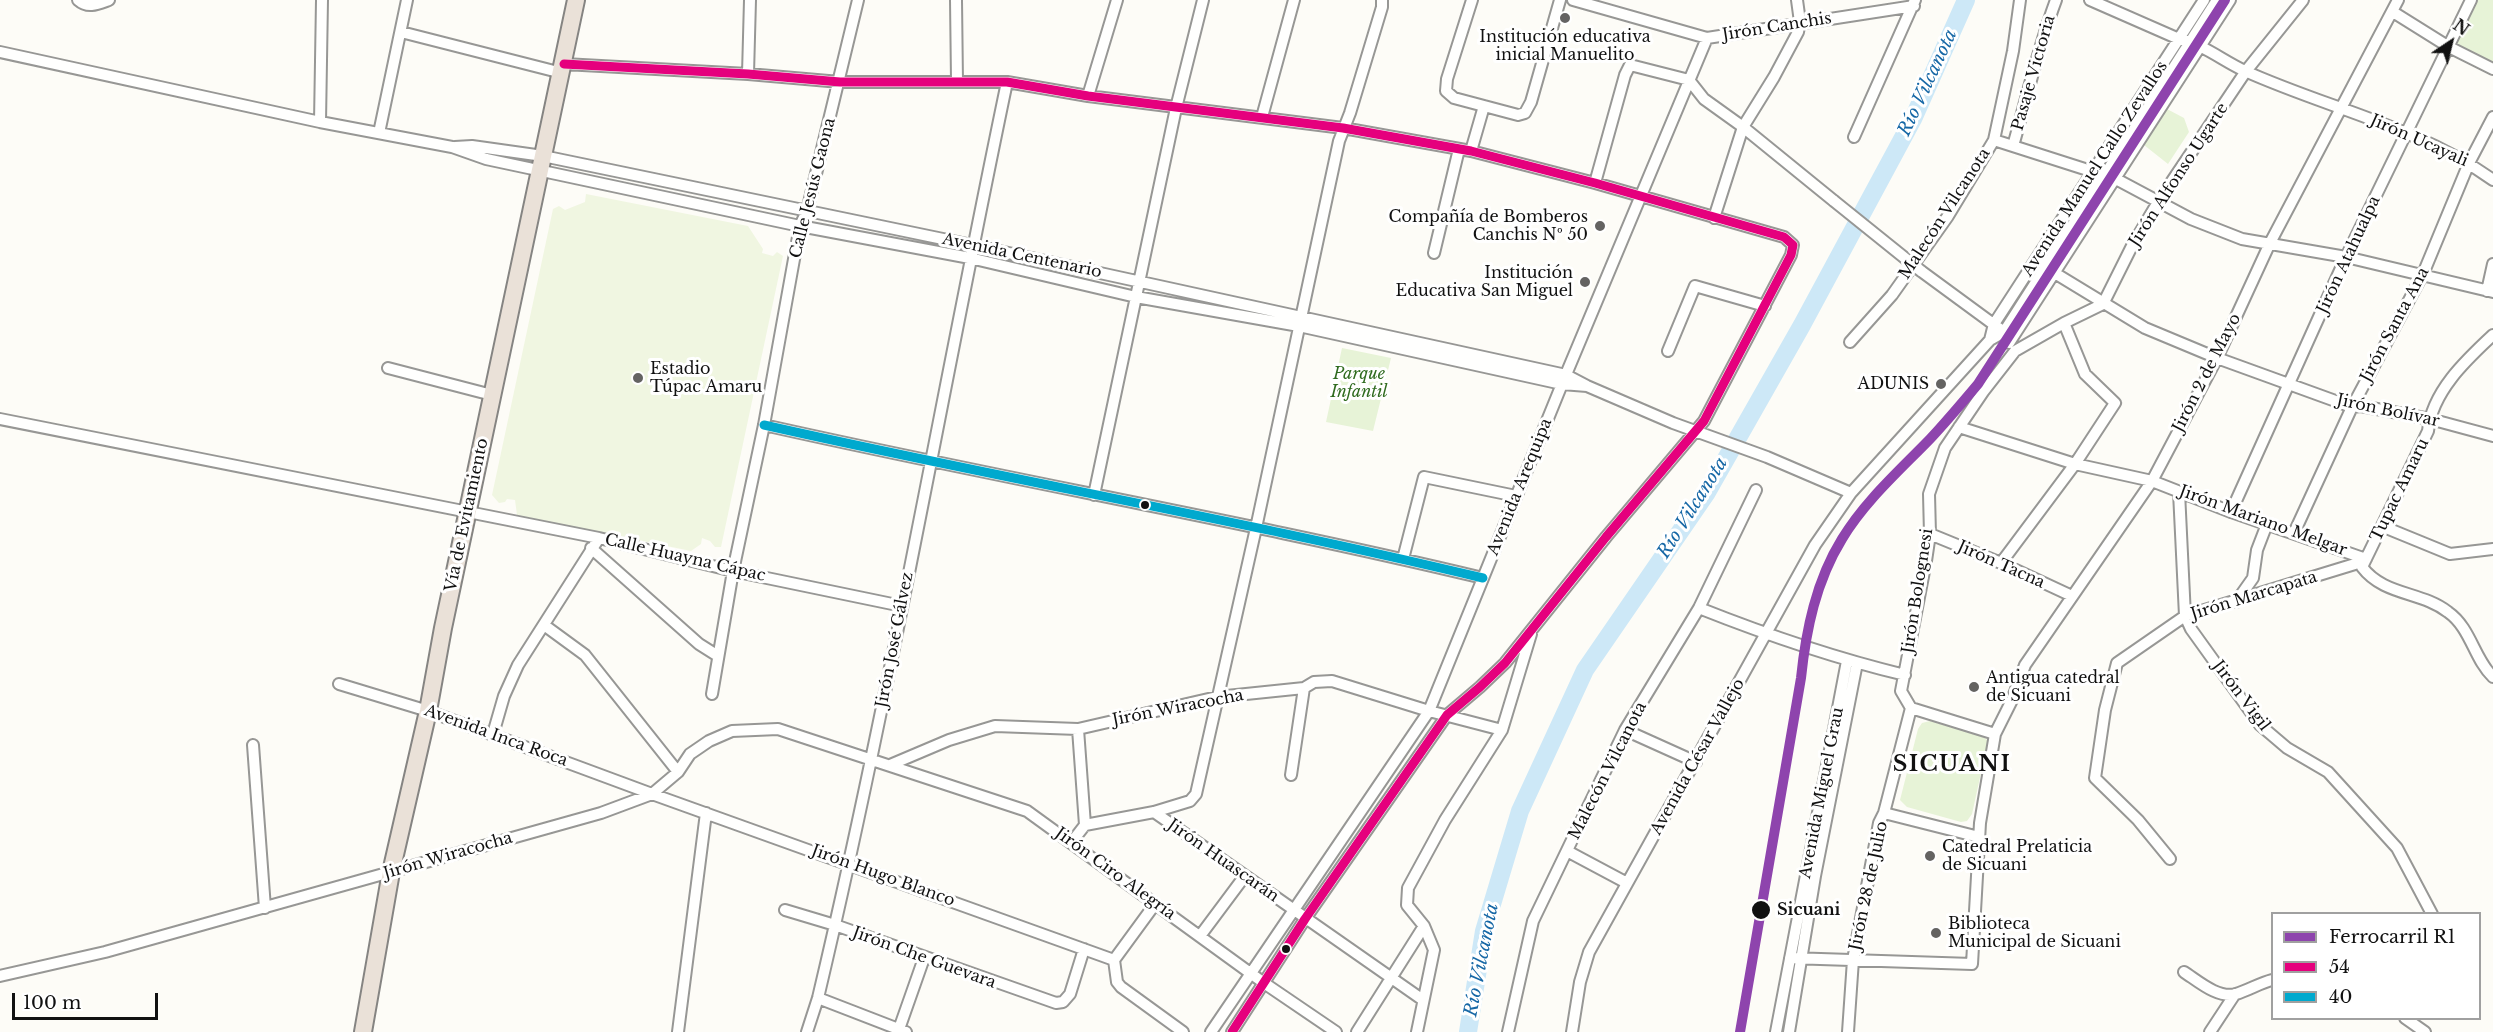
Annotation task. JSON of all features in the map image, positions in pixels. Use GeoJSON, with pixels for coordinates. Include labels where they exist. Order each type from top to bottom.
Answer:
{"type":"FeatureCollection","features":[{"type":"Feature","properties":{"kind":"highway","name":"Vía de Evitamiento"},"geometry":{"type":"LineString","coordinates":[[363,1032],[391,872],[428,711],[467,511],[563,69],[573,1]]}},
{"type":"Feature","properties":{"kind":"street"},"geometry":{"type":"LineString","coordinates":[[78,0],[92,6],[109,0]]}},
{"type":"Feature","properties":{"kind":"street"},"geometry":{"type":"LineString","coordinates":[[320,122],[322,0]]}},
{"type":"Feature","properties":{"kind":"street"},"geometry":{"type":"LineString","coordinates":[[379,133],[407,0]]}},
{"type":"Feature","properties":{"kind":"street"},"geometry":{"type":"LineString","coordinates":[[748,74],[750,0]]}},
{"type":"Feature","properties":{"kind":"street","name":"Calle Jesús Gaona"},"geometry":{"type":"LineString","coordinates":[[712,694],[733,571],[764,425],[800,226],[807,211],[858,0]]}},
{"type":"Feature","properties":{"kind":"street"},"geometry":{"type":"LineString","coordinates":[[956,0],[957,81]]}},
{"type":"Feature","properties":{"kind":"street"},"geometry":{"type":"LineString","coordinates":[[1088,96],[1117,0]]}},
{"type":"Feature","properties":{"kind":"street"},"geometry":{"type":"LineString","coordinates":[[1094,495],[1176,108],[1203,0]]}},
{"type":"Feature","properties":{"kind":"street"},"geometry":{"type":"LineString","coordinates":[[1262,117],[1294,0]]}},
{"type":"Feature","properties":{"kind":"street"},"geometry":{"type":"LineString","coordinates":[[1071,843],[1085,825],[1154,812],[1190,801],[1196,794],[1343,128],[1382,7],[1382,0]]}},
{"type":"Feature","properties":{"kind":"street"},"geometry":{"type":"LineString","coordinates":[[1472,0],[1447,79],[1446,91],[1454,98],[1518,115],[1526,113],[1531,102],[1560,0]]}},
{"type":"Feature","properties":{"kind":"street","name":"Jirón Canchis"},"geometry":{"type":"LineString","coordinates":[[1573,0],[1590,2],[1707,38],[1915,3]]}},
{"type":"Feature","properties":{"kind":"street"},"geometry":{"type":"LineString","coordinates":[[1714,218],[1743,127],[1798,32],[1800,22],[1797,0]]}},
{"type":"Feature","properties":{"kind":"street","name":"Malecón Vilcanota"},"geometry":{"type":"LineString","coordinates":[[1850,342],[1892,295],[1948,216],[1994,140],[2013,51],[2020,0]]}},
{"type":"Feature","properties":{"kind":"street","name":"Pasaje Victoria"},"geometry":{"type":"LineString","coordinates":[[2013,146],[2039,46],[2056,0]]}},
{"type":"Feature","properties":{"kind":"street","name":"Jirón Ucayali"},"geometry":{"type":"LineString","coordinates":[[2090,0],[2195,44],[2246,71],[2408,133],[2469,163],[2493,180]]}},
{"type":"Feature","properties":{"kind":"street","name":"Avenida Manuel Callo Zevallos"},"geometry":{"type":"LineString","coordinates":[[1990,340],[1994,324],[2204,0]]}},
{"type":"Feature","properties":{"kind":"street","name":"Avenida Manuel Callo Zevallos"},"geometry":{"type":"LineString","coordinates":[[1851,493],[1990,340],[2004,332],[2116,179],[2195,44],[2217,0]]}},
{"type":"Feature","properties":{"kind":"street","name":"Avenida Manuel Callo Zevallos"},"geometry":{"type":"LineString","coordinates":[[2012,347],[2050,270],[2104,176],[2195,44],[2230,0]]}},
{"type":"Feature","properties":{"kind":"street","name":"Jirón Alfonso Ugarte"},"geometry":{"type":"LineString","coordinates":[[2103,304],[2158,202],[2246,71],[2303,0]]}},
{"type":"Feature","properties":{"kind":"street","name":"Jirón 2 de Mayo"},"geometry":{"type":"LineString","coordinates":[[1853,960],[1972,964],[1979,837],[1995,734],[2012,700],[2025,665],[2152,481],[2217,358],[2270,243],[2398,0]]}},
{"type":"Feature","properties":{"kind":"street","name":"Jirón Atahualpa"},"geometry":{"type":"LineString","coordinates":[[2231,512],[2346,257],[2471,0]]}},
{"type":"Feature","properties":{"kind":"street"},"geometry":{"type":"LineString","coordinates":[[1854,137],[1915,3]]}},
{"type":"Feature","properties":{"kind":"street"},"geometry":{"type":"LineString","coordinates":[[2393,12],[2449,47],[2493,69]]}},
{"type":"Feature","properties":{"kind":"street"},"geometry":{"type":"LineString","coordinates":[[401,32],[563,69],[748,74],[840,82],[1007,82],[1088,96],[1343,128],[1471,151],[1595,183],[1784,237],[1793,245],[1791,255],[1766,306],[1748,334],[1704,421],[1606,537],[1505,663],[1447,715],[1305,920],[1232,1032]]}},
{"type":"Feature","properties":{"kind":"street","name":"Avenida Arequipa"},"geometry":{"type":"LineString","coordinates":[[1211,1032],[1429,711],[1564,379],[1707,38]]}},
{"type":"Feature","properties":{"kind":"street"},"geometry":{"type":"LineString","coordinates":[[0,52],[320,122],[452,147],[474,156],[542,164],[800,226],[970,258],[1136,297],[1300,322],[1564,379],[1587,386],[1695,432],[1767,457],[1851,493]]}},
{"type":"Feature","properties":{"kind":"street"},"geometry":{"type":"LineString","coordinates":[[1595,183],[1625,75],[1630,65],[1689,80],[1704,99],[1743,127],[1921,271],[2004,332],[2012,347],[2103,304]]}},
{"type":"Feature","properties":{"kind":"street","name":"Jirón José Gálvez"},"geometry":{"type":"LineString","coordinates":[[807,1032],[818,998],[872,761],[972,245],[1007,82]]}},
{"type":"Feature","properties":{"kind":"street"},"geometry":{"type":"LineString","coordinates":[[1471,151],[1484,106]]}},
{"type":"Feature","properties":{"kind":"street","name":"Jirón Santa Ana"},"geometry":{"type":"LineString","coordinates":[[2294,533],[2352,407],[2424,274],[2469,163],[2493,117]]}},
{"type":"Feature","properties":{"kind":"street"},"geometry":{"type":"LineString","coordinates":[[1994,140],[2116,179],[2191,219],[2242,239],[2346,257],[2490,291],[2493,264]]}},
{"type":"Feature","properties":{"kind":"street"},"geometry":{"type":"LineString","coordinates":[[1434,253],[1459,149]]}},
{"type":"Feature","properties":{"kind":"street","name":"Avenida Centenario"},"geometry":{"type":"LineString","coordinates":[[542,164],[807,211],[972,245],[1138,282],[1300,322]]}},
{"type":"Feature","properties":{"kind":"street","name":"Jirón Bolívar"},"geometry":{"type":"LineString","coordinates":[[2037,258],[2050,270],[2145,328],[2217,358],[2239,364],[2352,407],[2361,406],[2430,419],[2493,436]]}},
{"type":"Feature","properties":{"kind":"street"},"geometry":{"type":"LineString","coordinates":[[1668,351],[1695,286],[1766,306]]}},
{"type":"Feature","properties":{"kind":"street"},"geometry":{"type":"LineString","coordinates":[[2001,563],[2075,464],[2115,403],[2085,374],[2064,323]]}},
{"type":"Feature","properties":{"kind":"street","name":"Tupac Amaru"},"geometry":{"type":"LineString","coordinates":[[2366,559],[2384,527],[2428,431],[2430,419],[2450,379],[2493,335]]}},
{"type":"Feature","properties":{"kind":"street","name":"Jirón Bolognesi"},"geometry":{"type":"LineString","coordinates":[[1911,708],[1901,691],[1930,534],[1929,494],[1938,464],[2012,347]]}},
{"type":"Feature","properties":{"kind":"street"},"geometry":{"type":"LineString","coordinates":[[388,368],[492,395]]}},
{"type":"Feature","properties":{"kind":"street","name":"Calle Huayna Cápac"},"geometry":{"type":"LineString","coordinates":[[0,419],[599,538],[733,571],[902,606]]}},
{"type":"Feature","properties":{"kind":"street"},"geometry":{"type":"LineString","coordinates":[[764,425],[930,462],[1403,559],[1483,578]]}},
{"type":"Feature","properties":{"kind":"street","name":"Jirón Mariano Melgar"},"geometry":{"type":"LineString","coordinates":[[1959,428],[2075,464],[2152,481],[2231,512],[2366,559],[2362,567],[2370,578],[2382,586],[2446,610],[2459,621],[2493,677]]}},
{"type":"Feature","properties":{"kind":"street"},"geometry":{"type":"LineString","coordinates":[[1403,559],[1424,477],[1516,496]]}},
{"type":"Feature","properties":{"kind":"street","name":"Malecón Vilcanota"},"geometry":{"type":"LineString","coordinates":[[1508,1032],[1533,921],[1625,730],[1699,608],[1756,490]]}},
{"type":"Feature","properties":{"kind":"street","name":"Jirón Vigil"},"geometry":{"type":"LineString","coordinates":[[2179,492],[2185,616],[2191,629],[2260,725],[2287,747],[2333,777],[2397,848],[2431,912]]}},
{"type":"Feature","properties":{"kind":"street","name":"Avenida César Vallejo"},"geometry":{"type":"LineString","coordinates":[[1572,1032],[1580,982],[1589,952],[1767,635],[1797,575],[1851,493]]}},
{"type":"Feature","properties":{"kind":"street"},"geometry":{"type":"LineString","coordinates":[[2236,602],[2253,578],[2257,550],[2267,524]]}},
{"type":"Feature","properties":{"kind":"street"},"geometry":{"type":"LineString","coordinates":[[2384,527],[2450,554],[2493,549]]}},
{"type":"Feature","properties":{"kind":"street","name":"Jirón Tacna"},"geometry":{"type":"LineString","coordinates":[[1930,534],[2001,563],[2072,596]]}},
{"type":"Feature","properties":{"kind":"street"},"geometry":{"type":"LineString","coordinates":[[493,734],[504,696],[518,665],[599,538]]}},
{"type":"Feature","properties":{"kind":"street"},"geometry":{"type":"LineString","coordinates":[[591,548],[699,644],[718,656]]}},
{"type":"Feature","properties":{"kind":"street","name":"Jirón Marcapata"},"geometry":{"type":"LineString","coordinates":[[2170,859],[2138,820],[2095,778],[2105,710],[2117,663],[2185,616],[2236,602],[2366,559]]}},
{"type":"Feature","properties":{"kind":"street"},"geometry":{"type":"LineString","coordinates":[[1699,608],[1767,635],[1852,662],[1905,675]]}},
{"type":"Feature","properties":{"kind":"street"},"geometry":{"type":"LineString","coordinates":[[544,625],[585,655],[678,772]]}},
{"type":"Feature","properties":{"kind":"street"},"geometry":{"type":"LineString","coordinates":[[1417,1032],[1434,950],[1424,926],[1407,905],[1408,888],[1445,820],[1502,730],[1533,628]]}},
{"type":"Feature","properties":{"kind":"street","name":"Avenida Miguel Grau"},"geometry":{"type":"LineString","coordinates":[[1776,1032],[1852,662]]}},
{"type":"Feature","properties":{"kind":"street","name":"Avenida Miguel Grau"},"geometry":{"type":"LineString","coordinates":[[1789,1032],[1852,662]]}},
{"type":"Feature","properties":{"kind":"street","name":"Jirón Wiracocha"},"geometry":{"type":"LineString","coordinates":[[890,765],[949,740],[995,726],[1078,729],[1218,697],[1304,688],[1314,682],[1332,681],[1429,711],[1502,730]]}},
{"type":"Feature","properties":{"kind":"street","name":"Avenida Inca Roca"},"geometry":{"type":"LineString","coordinates":[[339,684],[428,711],[652,794]]}},
{"type":"Feature","properties":{"kind":"street"},"geometry":{"type":"LineString","coordinates":[[1291,775],[1304,688]]}},
{"type":"Feature","properties":{"kind":"street"},"geometry":{"type":"LineString","coordinates":[[1911,708],[1995,734]]}},
{"type":"Feature","properties":{"kind":"street","name":"Jirón 28 de Julio"},"geometry":{"type":"LineString","coordinates":[[1848,1032],[1853,960],[1879,824],[1884,813],[1911,708]]}},
{"type":"Feature","properties":{"kind":"street","name":"Jirón Wiracocha"},"geometry":{"type":"LineString","coordinates":[[0,976],[105,952],[602,813],[652,794],[678,772],[690,754],[709,741],[732,731],[778,729],[872,761]]}},
{"type":"Feature","properties":{"kind":"street"},"geometry":{"type":"LineString","coordinates":[[1078,729],[1085,825]]}},
{"type":"Feature","properties":{"kind":"street"},"geometry":{"type":"LineString","coordinates":[[1625,730],[1696,762]]}},
{"type":"Feature","properties":{"kind":"street"},"geometry":{"type":"LineString","coordinates":[[253,745],[265,908]]}},
{"type":"Feature","properties":{"kind":"street","name":"Jirón Ciro Alegría"},"geometry":{"type":"LineString","coordinates":[[872,761],[1027,811],[1335,1032]]}},
{"type":"Feature","properties":{"kind":"street","name":"Jirón Hugo Blanco"},"geometry":{"type":"LineString","coordinates":[[652,794],[1114,960]]}},
{"type":"Feature","properties":{"kind":"street","name":"Jirón Huascarán"},"geometry":{"type":"LineString","coordinates":[[1154,812],[1305,920],[1423,1000]]}},
{"type":"Feature","properties":{"kind":"street"},"geometry":{"type":"LineString","coordinates":[[678,1032],[706,813]]}},
{"type":"Feature","properties":{"kind":"street"},"geometry":{"type":"LineString","coordinates":[[1884,813],[1979,837]]}},
{"type":"Feature","properties":{"kind":"street"},"geometry":{"type":"LineString","coordinates":[[1567,851],[1627,883]]}},
{"type":"Feature","properties":{"kind":"street"},"geometry":{"type":"LineString","coordinates":[[1200,936],[1244,877]]}},
{"type":"Feature","properties":{"kind":"street"},"geometry":{"type":"LineString","coordinates":[[1155,904],[1114,960],[1117,982],[1120,987],[1183,1032]]}},
{"type":"Feature","properties":{"kind":"street","name":"Jirón Che Guevara"},"geometry":{"type":"LineString","coordinates":[[785,910],[1046,1001],[1064,1002],[1070,994],[1084,950]]}},
{"type":"Feature","properties":{"kind":"street"},"geometry":{"type":"LineString","coordinates":[[1357,1032],[1424,926]]}},
{"type":"Feature","properties":{"kind":"street"},"geometry":{"type":"LineString","coordinates":[[818,998],[901,1031],[924,958]]}},
{"type":"Feature","properties":{"kind":"street"},"geometry":{"type":"LineString","coordinates":[[1790,958],[1853,960]]}},
{"type":"Feature","properties":{"kind":"street"},"geometry":{"type":"LineString","coordinates":[[2184,972],[2224,994],[2235,994],[2271,980]]}},
{"type":"Feature","properties":{"kind":"street"},"geometry":{"type":"LineString","coordinates":[[2210,1032],[2235,994]]}},
{"type":"Feature","properties":{"kind":"street"},"geometry":{"type":"LineString","coordinates":[[2408,1020],[2425,1032]]}},
{"type":"Feature","properties":{"kind":"street"},"geometry":{"type":"LineString","coordinates":[[1848,1032],[1855,1032]]}},
{"type":"Feature","properties":{"kind":"green space"},"geometry":{"type":"Polygon","coordinates":[[[2475,0],[2493,0],[2493,62],[2456,44],[2475,0]]]}},
{"type":"Feature","properties":{"kind":"green space"},"geometry":{"type":"Polygon","coordinates":[[[2167,109],[2184,118],[2189,132],[2168,164],[2144,145],[2167,109]]]}},
{"type":"Feature","properties":{"kind":"green space","name":"Estadio Túpac Amaru"},"geometry":{"type":"Polygon","coordinates":[[[586,194],[748,226],[763,249],[762,253],[773,256],[777,252],[783,256],[721,547],[715,547],[710,541],[702,538],[701,544],[691,551],[517,515],[515,500],[507,499],[499,503],[492,495],[553,209],[559,206],[565,210],[585,202],[586,194]]]}},
{"type":"Feature","properties":{"kind":"green space","name":"Parque Infantil"},"geometry":{"type":"Polygon","coordinates":[[[1342,348],[1391,358],[1373,431],[1326,422],[1342,348]]]}},
{"type":"Feature","properties":{"kind":"green space"},"geometry":{"type":"Polygon","coordinates":[[[1930,721],[1984,737],[1988,741],[1972,814],[1967,821],[1961,822],[1907,807],[1900,800],[1918,729],[1922,723],[1930,721]]]}},
{"type":"Feature","properties":{"kind":"waterway","name":"Río Vilcanota"},"geometry":{"type":"LineString","coordinates":[[1468,1032],[1484,931],[1520,811],[1585,670],[1706,494],[1802,325],[1913,119],[1966,0]]}},
{"type":"Feature","properties":{"kind":"rail line","name":"R1"},"geometry":{"type":"LineString","coordinates":[[1740,1032],[1809,624],[1825,572],[1851,525],[1872,499],[1936,433],[1978,384],[2225,0]]}},
{"type":"Feature","properties":{"kind":"transit line","name":"54"},"geometry":{"type":"LineString","coordinates":[[564,64],[748,74],[840,82],[1007,82],[1088,96],[1343,128],[1471,151],[1595,183],[1784,237],[1793,245],[1791,255],[1704,421],[1606,537],[1505,663],[1447,715],[1305,919],[1232,1032]]}},
{"type":"Feature","properties":{"kind":"transit line","name":"40"},"geometry":{"type":"LineString","coordinates":[[764,425],[1394,557],[1483,578]]}},
{"type":"Feature","properties":{"kind":"place","name":"Institución educativa inicial Manuelito"},"geometry":{"type":"Point","coordinates":[1565,18]}},
{"type":"Feature","properties":{"kind":"place","name":"Compañía de Bomberos Canchis Nº 50"},"geometry":{"type":"Point","coordinates":[1600,226]}},
{"type":"Feature","properties":{"kind":"place","name":"Institución Educativa San Miguel"},"geometry":{"type":"Point","coordinates":[1585,282]}},
{"type":"Feature","properties":{"kind":"place","name":"Estadio Túpac Amaru"},"geometry":{"type":"Point","coordinates":[638,378]}},
{"type":"Feature","properties":{"kind":"place","name":"ADUNIS"},"geometry":{"type":"Point","coordinates":[1941,384]}},
{"type":"Feature","properties":{"kind":"place","name":"Antigua catedral de Sicuani"},"geometry":{"type":"Point","coordinates":[1974,687]}},
{"type":"Feature","properties":{"kind":"place","name":"Catedral Prelaticia de Sicuani"},"geometry":{"type":"Point","coordinates":[1930,856]}},
{"type":"Feature","properties":{"kind":"place","name":"Sicuani"},"geometry":{"type":"Point","coordinates":[1761,910]}},
{"type":"Feature","properties":{"kind":"place","name":"Biblioteca Municipal de Sicuani"},"geometry":{"type":"Point","coordinates":[1936,933]}},
{"type":"Feature","properties":{"kind":"district","name":"SICUANI"},"geometry":{"type":"Point","coordinates":[1952,765]}}]}
